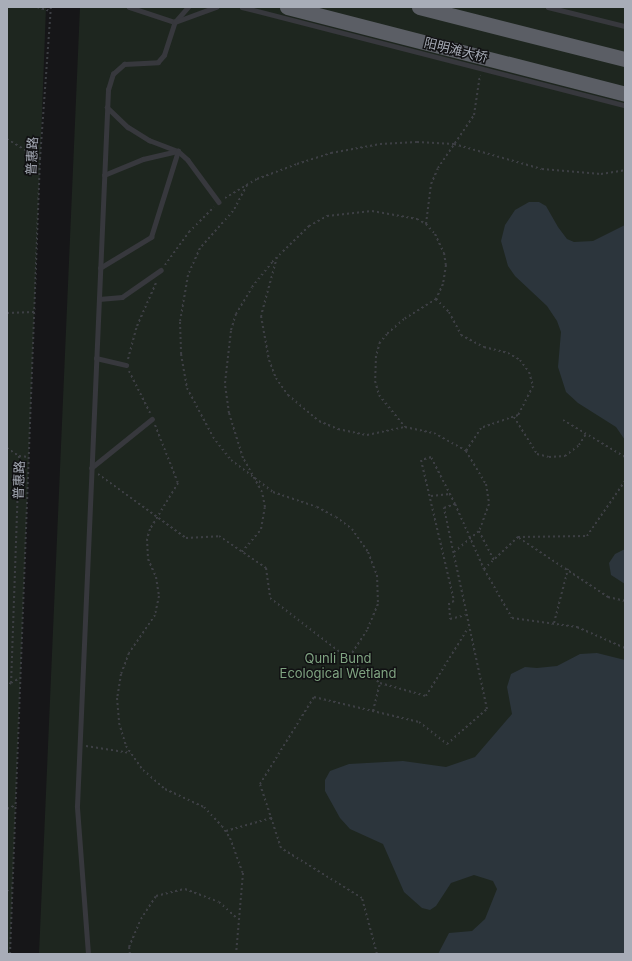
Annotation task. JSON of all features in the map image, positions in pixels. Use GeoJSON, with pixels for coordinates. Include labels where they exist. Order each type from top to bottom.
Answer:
{"type":"FeatureCollection","features":[{"type":"Feature","properties":{"kind":"highway","name":"阳明滩大桥"},"geometry":{"type":"LineString","coordinates":[[287,7],[625,94]]}},
{"type":"Feature","properties":{"kind":"highway"},"geometry":{"type":"LineString","coordinates":[[419,7],[625,59]]}},
{"type":"Feature","properties":{"kind":"lane"},"geometry":{"type":"LineString","coordinates":[[129,7],[175,22],[216,7]]}},
{"type":"Feature","properties":{"kind":"lane"},"geometry":{"type":"LineString","coordinates":[[88,954],[78,806],[108,90],[113,74],[124,64],[158,62],[164,55],[175,22],[188,7]]}},
{"type":"Feature","properties":{"kind":"lane"},"geometry":{"type":"LineString","coordinates":[[242,7],[625,105]]}},
{"type":"Feature","properties":{"kind":"lane"},"geometry":{"type":"LineString","coordinates":[[548,7],[625,26]]}},
{"type":"Feature","properties":{"kind":"lane"},"geometry":{"type":"LineString","coordinates":[[107,107],[128,126],[149,140],[178,151],[188,160],[219,202]]}},
{"type":"Feature","properties":{"kind":"lane"},"geometry":{"type":"LineString","coordinates":[[104,175],[143,159],[178,151]]}},
{"type":"Feature","properties":{"kind":"lane"},"geometry":{"type":"LineString","coordinates":[[100,268],[151,237],[178,151]]}},
{"type":"Feature","properties":{"kind":"lane"},"geometry":{"type":"LineString","coordinates":[[99,299],[122,297],[161,270]]}},
{"type":"Feature","properties":{"kind":"lane"},"geometry":{"type":"LineString","coordinates":[[96,358],[126,366]]}},
{"type":"Feature","properties":{"kind":"lane"},"geometry":{"type":"LineString","coordinates":[[91,468],[152,419]]}},
{"type":"Feature","properties":{"kind":"path"},"geometry":{"type":"LineString","coordinates":[[37,7],[50,11]]}},
{"type":"Feature","properties":{"kind":"path","name":"普惠路"},"geometry":{"type":"LineString","coordinates":[[10,954],[40,159],[51,7]]}},
{"type":"Feature","properties":{"kind":"path"},"geometry":{"type":"LineString","coordinates":[[426,224],[431,184],[438,168],[474,115],[481,68]]}},
{"type":"Feature","properties":{"kind":"path"},"geometry":{"type":"LineString","coordinates":[[7,139],[40,159]]}},
{"type":"Feature","properties":{"kind":"path"},"geometry":{"type":"LineString","coordinates":[[236,954],[243,873],[226,832],[204,807],[165,789],[156,782],[130,753],[119,723],[118,686],[129,653],[151,622],[157,606],[159,586],[146,550],[148,534],[156,518],[178,483],[152,419],[126,366],[137,326],[161,270],[189,232],[219,202],[247,185],[331,153],[380,144],[417,142],[454,144],[542,170],[600,174],[625,170]]}},
{"type":"Feature","properties":{"kind":"path"},"geometry":{"type":"LineString","coordinates":[[247,185],[233,211],[200,248],[188,276],[180,322],[181,354],[187,388],[213,438],[231,460],[273,492],[317,507],[336,517],[352,529],[368,552],[377,574],[378,604],[367,630],[348,659]]}},
{"type":"Feature","properties":{"kind":"path"},"geometry":{"type":"LineString","coordinates":[[242,552],[254,540],[264,520],[265,506],[262,492],[243,458],[229,413],[225,383],[227,351],[236,314],[252,286],[277,256],[309,226],[327,216],[372,211],[417,219],[426,224],[444,253],[446,265],[443,284],[436,299],[404,319],[387,334],[376,356],[375,381],[379,395],[405,427]]}},
{"type":"Feature","properties":{"kind":"path"},"geometry":{"type":"LineString","coordinates":[[277,256],[261,316],[269,360],[276,378],[288,395],[319,421],[353,433],[367,435],[405,427],[434,433],[466,451],[486,484],[489,504],[479,531],[469,537],[454,552]]}},
{"type":"Feature","properties":{"kind":"path"},"geometry":{"type":"LineString","coordinates":[[436,299],[449,312],[461,335],[484,347],[508,353],[520,360],[529,372],[533,386],[528,400],[518,415],[481,428],[466,451]]}},
{"type":"Feature","properties":{"kind":"path"},"geometry":{"type":"LineString","coordinates":[[7,313],[34,312]]}},
{"type":"Feature","properties":{"kind":"path"},"geometry":{"type":"LineString","coordinates":[[513,417],[534,450],[549,457],[565,456],[579,446],[586,434]]}},
{"type":"Feature","properties":{"kind":"path"},"geometry":{"type":"LineString","coordinates":[[562,420],[625,458]]}},
{"type":"Feature","properties":{"kind":"path"},"geometry":{"type":"LineString","coordinates":[[7,448],[20,456],[29,457]]}},
{"type":"Feature","properties":{"kind":"path"},"geometry":{"type":"LineString","coordinates":[[11,683],[20,456]]}},
{"type":"Feature","properties":{"kind":"path"},"geometry":{"type":"LineString","coordinates":[[466,614],[450,619],[449,603],[454,601],[431,496],[421,460],[432,457],[484,569],[512,618],[577,627],[625,648]]}},
{"type":"Feature","properties":{"kind":"path"},"geometry":{"type":"LineString","coordinates":[[91,468],[156,518],[186,538],[219,536],[266,568],[270,598],[380,683],[426,696],[468,627]]}},
{"type":"Feature","properties":{"kind":"path"},"geometry":{"type":"LineString","coordinates":[[484,569],[518,537],[587,536],[625,481]]}},
{"type":"Feature","properties":{"kind":"path"},"geometry":{"type":"LineString","coordinates":[[431,496],[450,494]]}},
{"type":"Feature","properties":{"kind":"path"},"geometry":{"type":"LineString","coordinates":[[377,954],[362,898],[281,848],[260,784],[314,697],[419,722],[447,744],[487,709],[468,627],[444,508],[455,504]]}},
{"type":"Feature","properties":{"kind":"path"},"geometry":{"type":"LineString","coordinates":[[479,531],[494,561]]}},
{"type":"Feature","properties":{"kind":"path"},"geometry":{"type":"LineString","coordinates":[[518,537],[568,568],[608,597],[625,601]]}},
{"type":"Feature","properties":{"kind":"path"},"geometry":{"type":"LineString","coordinates":[[554,623],[568,568]]}},
{"type":"Feature","properties":{"kind":"path"},"geometry":{"type":"LineString","coordinates":[[7,685],[21,678]]}},
{"type":"Feature","properties":{"kind":"path"},"geometry":{"type":"LineString","coordinates":[[373,711],[380,683]]}},
{"type":"Feature","properties":{"kind":"path"},"geometry":{"type":"LineString","coordinates":[[80,745],[130,753]]}},
{"type":"Feature","properties":{"kind":"path"},"geometry":{"type":"LineString","coordinates":[[7,809],[16,805]]}},
{"type":"Feature","properties":{"kind":"path"},"geometry":{"type":"LineString","coordinates":[[226,832],[271,818]]}},
{"type":"Feature","properties":{"kind":"path"},"geometry":{"type":"LineString","coordinates":[[7,891],[13,887]]}},
{"type":"Feature","properties":{"kind":"path"},"geometry":{"type":"LineString","coordinates":[[130,954],[129,947],[141,919],[156,896],[185,889],[218,902],[238,919]]}},
{"type":"Feature","properties":{"kind":"green space"},"geometry":{"type":"Polygon","coordinates":[[[7,7],[46,7],[10,954],[7,954],[7,7]]]}},
{"type":"Feature","properties":{"kind":"green space","name":"Qunli Bund Ecological Wetland"},"geometry":{"type":"Polygon","coordinates":[[[80,7],[625,7],[625,954],[39,954],[80,7]]]}},
{"type":"Feature","properties":{"kind":"shaded area"},"geometry":{"type":"Polygon","coordinates":[[[529,202],[539,202],[546,206],[567,239],[574,242],[593,241],[625,225],[625,440],[616,427],[578,403],[566,392],[558,367],[561,332],[557,321],[547,306],[515,276],[508,266],[501,241],[505,225],[515,210],[529,202]]]}},
{"type":"Feature","properties":{"kind":"shaded area"},"geometry":{"type":"Polygon","coordinates":[[[625,549],[625,584],[611,575],[609,563],[615,554],[625,549]]]}},
{"type":"Feature","properties":{"kind":"shaded area"},"geometry":{"type":"Polygon","coordinates":[[[597,653],[625,660],[625,954],[438,954],[449,933],[472,931],[485,919],[497,889],[493,881],[474,875],[451,883],[436,906],[430,910],[422,908],[404,892],[383,844],[350,829],[340,818],[325,791],[325,780],[330,771],[349,764],[403,761],[446,767],[475,757],[512,714],[507,687],[511,674],[525,667],[537,668],[557,666],[580,654],[597,653]]]}}]}
